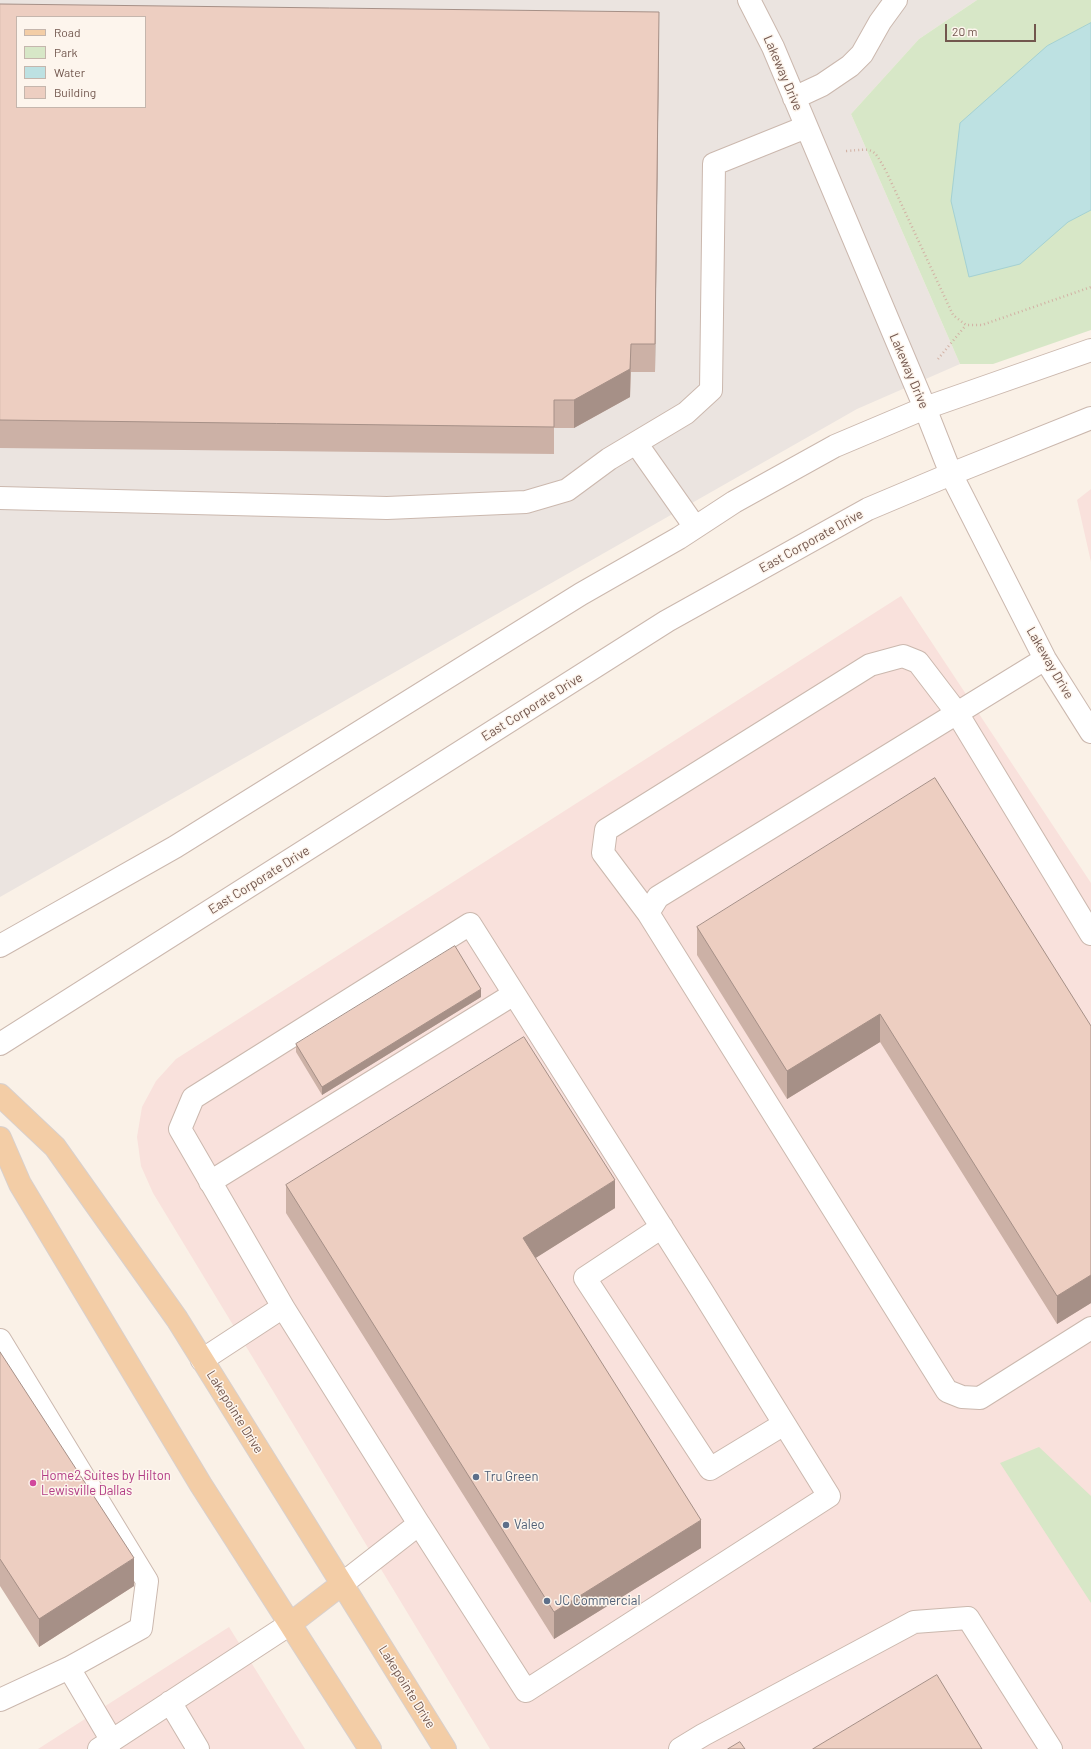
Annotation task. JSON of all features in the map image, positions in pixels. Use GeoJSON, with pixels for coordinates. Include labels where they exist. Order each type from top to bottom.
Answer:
{"type":"FeatureCollection","features":[{"type":"Feature","properties":{"kind":"main road","name":"Lakepointe Drive"},"geometry":{"type":"LineString","coordinates":[[0,1095],[55,1147],[177,1319],[445,1749]]}},
{"type":"Feature","properties":{"kind":"main road"},"geometry":{"type":"LineString","coordinates":[[0,1138],[20,1184],[205,1491],[370,1749]]}},
{"type":"Feature","properties":{"kind":"main road"},"geometry":{"type":"LineString","coordinates":[[290,1624],[342,1584]]}},
{"type":"Feature","properties":{"kind":"street","name":"Lakeway Drive"},"geometry":{"type":"LineString","coordinates":[[749,0],[773,47],[925,408],[951,474],[1045,659],[1091,732]]}},
{"type":"Feature","properties":{"kind":"street"},"geometry":{"type":"LineString","coordinates":[[794,98],[822,85],[854,62],[862,54],[880,22],[896,0]]}},
{"type":"Feature","properties":{"kind":"street"},"geometry":{"type":"LineString","coordinates":[[0,498],[387,508],[526,502],[567,490],[609,458],[686,413],[711,390],[714,164],[806,127]]}},
{"type":"Feature","properties":{"kind":"street"},"geometry":{"type":"LineString","coordinates":[[0,946],[175,847],[581,594],[695,527],[734,502],[835,446],[925,408],[1091,350]]}},
{"type":"Feature","properties":{"kind":"street","name":"East Corporate Drive"},"geometry":{"type":"LineString","coordinates":[[0,1044],[667,621],[868,509],[1091,418]]}},
{"type":"Feature","properties":{"kind":"street"},"geometry":{"type":"LineString","coordinates":[[636,443],[695,527]]}},
{"type":"Feature","properties":{"kind":"street"},"geometry":{"type":"LineString","coordinates":[[1091,934],[957,713],[918,662],[903,656],[870,665],[606,830],[603,853],[648,913],[947,1391],[962,1397],[980,1398],[1091,1328]]}},
{"type":"Feature","properties":{"kind":"street"},"geometry":{"type":"LineString","coordinates":[[648,913],[658,897],[1045,659]]}},
{"type":"Feature","properties":{"kind":"street"},"geometry":{"type":"LineString","coordinates":[[470,924],[662,1227],[829,1496],[526,1691],[283,1307],[210,1182],[180,1129],[193,1098],[470,924]]}},
{"type":"Feature","properties":{"kind":"street"},"geometry":{"type":"LineString","coordinates":[[210,1182],[514,994]]}},
{"type":"Feature","properties":{"kind":"street"},"geometry":{"type":"LineString","coordinates":[[662,1227],[585,1278],[710,1469],[784,1424]]}},
{"type":"Feature","properties":{"kind":"street"},"geometry":{"type":"LineString","coordinates":[[202,1360],[283,1307]]}},
{"type":"Feature","properties":{"kind":"street"},"geometry":{"type":"LineString","coordinates":[[0,1340],[147,1581],[141,1628],[69,1668],[0,1700]]}},
{"type":"Feature","properties":{"kind":"street"},"geometry":{"type":"LineString","coordinates":[[342,1584],[419,1524]]}},
{"type":"Feature","properties":{"kind":"street"},"geometry":{"type":"LineString","coordinates":[[680,1749],[703,1735],[914,1622],[968,1618],[1051,1749]]}},
{"type":"Feature","properties":{"kind":"street"},"geometry":{"type":"LineString","coordinates":[[69,1668],[106,1745],[290,1624]]}},
{"type":"Feature","properties":{"kind":"street"},"geometry":{"type":"LineString","coordinates":[[170,1702],[198,1749]]}},
{"type":"Feature","properties":{"kind":"path"},"geometry":{"type":"LineString","coordinates":[[846,152],[869,149],[876,152],[953,315],[966,325],[982,325],[1091,287]]}},
{"type":"Feature","properties":{"kind":"path"},"geometry":{"type":"LineString","coordinates":[[938,359],[966,325]]}},
{"type":"Feature","properties":{"kind":"shaded area"},"geometry":{"type":"Polygon","coordinates":[[[0,0],[977,0],[919,39],[851,114],[960,364],[857,409],[0,897],[0,0]]]}},
{"type":"Feature","properties":{"kind":"shaded area"},"geometry":{"type":"Polygon","coordinates":[[[1091,489],[1091,562],[1077,500],[1091,489]]]}},
{"type":"Feature","properties":{"kind":"shaded area"},"geometry":{"type":"Polygon","coordinates":[[[901,596],[1091,883],[1091,1749],[490,1749],[153,1193],[141,1166],[137,1137],[142,1107],[156,1081],[176,1059],[901,596]]]}},
{"type":"Feature","properties":{"kind":"shaded area"},"geometry":{"type":"Polygon","coordinates":[[[229,1627],[305,1749],[38,1749],[229,1627]]]}},
{"type":"Feature","properties":{"kind":"green space"},"geometry":{"type":"Polygon","coordinates":[[[977,0],[1091,0],[1091,330],[993,364],[960,364],[851,114],[919,39],[977,0]]]}},
{"type":"Feature","properties":{"kind":"green space"},"geometry":{"type":"Polygon","coordinates":[[[1039,1447],[1091,1496],[1091,1603],[1000,1463],[1039,1447]]]}},
{"type":"Feature","properties":{"kind":"water"},"geometry":{"type":"Polygon","coordinates":[[[1091,23],[1091,210],[1068,222],[1020,264],[969,277],[951,201],[960,123],[1047,46],[1091,23]]]}},
{"type":"Feature","properties":{"kind":"building"},"geometry":{"type":"Polygon","coordinates":[[[0,4],[659,12],[655,344],[631,344],[630,369],[574,400],[554,400],[554,427],[0,420],[0,4]]]}},
{"type":"Feature","properties":{"kind":"building"},"geometry":{"type":"Polygon","coordinates":[[[935,778],[1091,1026],[1091,1275],[1057,1296],[880,1014],[787,1071],[697,927],[935,778]]]}},
{"type":"Feature","properties":{"kind":"building"},"geometry":{"type":"Polygon","coordinates":[[[455,946],[481,989],[322,1087],[296,1044],[455,946]]]}},
{"type":"Feature","properties":{"kind":"building"},"geometry":{"type":"Polygon","coordinates":[[[524,1037],[615,1180],[523,1238],[701,1520],[554,1612],[286,1185],[524,1037]]]}},
{"type":"Feature","properties":{"kind":"building","name":"Home2 Suites by Hilton Lewisville Dallas"},"geometry":{"type":"Polygon","coordinates":[[[0,1352],[134,1558],[39,1619],[0,1559],[0,1352]]]}},
{"type":"Feature","properties":{"kind":"building"},"geometry":{"type":"Polygon","coordinates":[[[937,1675],[982,1749],[813,1749],[937,1675]]]}},
{"type":"Feature","properties":{"kind":"building"},"geometry":{"type":"Polygon","coordinates":[[[740,1742],[745,1749],[728,1749],[740,1742]]]}},
{"type":"Feature","properties":{"kind":"place","name":"Tru Green"},"geometry":{"type":"Point","coordinates":[476,1477]}},
{"type":"Feature","properties":{"kind":"place","name":"Home2 Suites by Hilton Lewisville Dallas"},"geometry":{"type":"Point","coordinates":[33,1483]}},
{"type":"Feature","properties":{"kind":"place","name":"Valeo"},"geometry":{"type":"Point","coordinates":[506,1525]}},
{"type":"Feature","properties":{"kind":"place","name":"JC Commercial"},"geometry":{"type":"Point","coordinates":[547,1601]}}]}
